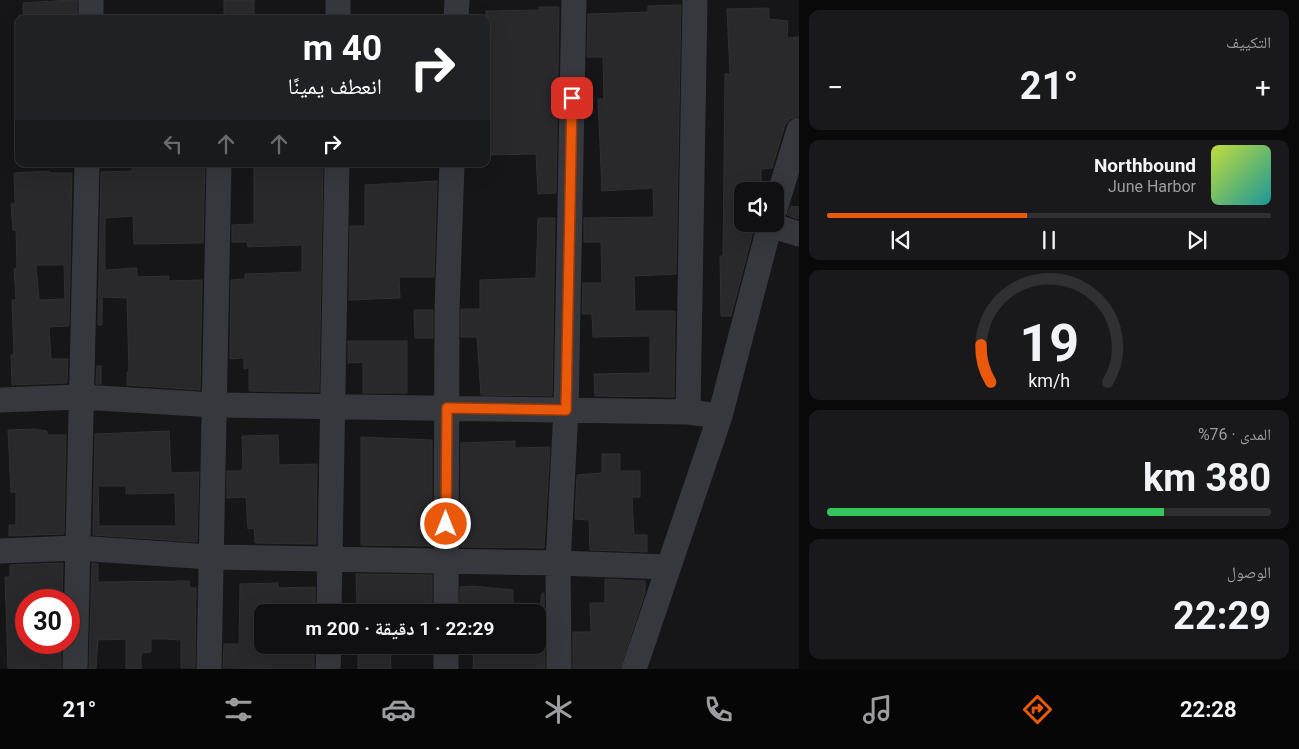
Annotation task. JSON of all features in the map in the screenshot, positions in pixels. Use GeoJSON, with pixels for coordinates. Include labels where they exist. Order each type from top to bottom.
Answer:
{"type":"FeatureCollection","features":[{"type":"Feature","properties":{"kind":"street"},"geometry":{"type":"LineString","coordinates":[[91,0],[91,15]]}},
{"type":"Feature","properties":{"kind":"street"},"geometry":{"type":"LineString","coordinates":[[338,0],[338,15]]}},
{"type":"Feature","properties":{"kind":"street"},"geometry":{"type":"LineString","coordinates":[[456,15],[457,0]]}},
{"type":"Feature","properties":{"kind":"street"},"geometry":{"type":"LineString","coordinates":[[559,669],[558,563],[566,410],[574,0]]}},
{"type":"Feature","properties":{"kind":"street"},"geometry":{"type":"LineString","coordinates":[[688,412],[695,0]]}},
{"type":"Feature","properties":{"kind":"street"},"geometry":{"type":"LineString","coordinates":[[783,182],[799,130]]}},
{"type":"Feature","properties":{"kind":"street"},"geometry":{"type":"LineString","coordinates":[[75,669],[87,167]]}},
{"type":"Feature","properties":{"kind":"street"},"geometry":{"type":"LineString","coordinates":[[209,669],[219,167]]}},
{"type":"Feature","properties":{"kind":"street"},"geometry":{"type":"LineString","coordinates":[[329,604],[337,167]]}},
{"type":"Feature","properties":{"kind":"street"},"geometry":{"type":"LineString","coordinates":[[446,604],[447,408],[452,167]]}},
{"type":"Feature","properties":{"kind":"street"},"geometry":{"type":"LineString","coordinates":[[784,226],[799,234]]}},
{"type":"Feature","properties":{"kind":"street"},"geometry":{"type":"LineString","coordinates":[[634,669],[720,416],[769,232]]}},
{"type":"Feature","properties":{"kind":"street"},"geometry":{"type":"LineString","coordinates":[[0,400],[81,397],[215,405],[688,412],[720,416]]}},
{"type":"Feature","properties":{"kind":"street"},"geometry":{"type":"LineString","coordinates":[[0,551],[77,548],[212,557],[446,563],[558,563],[668,568]]}},
{"type":"Feature","properties":{"kind":"street"},"geometry":{"type":"LineString","coordinates":[[328,669],[329,654]]}},
{"type":"Feature","properties":{"kind":"street"},"geometry":{"type":"LineString","coordinates":[[446,654],[446,669]]}},
{"type":"Feature","properties":{"kind":"building"},"geometry":{"type":"Polygon","coordinates":[[[77,0],[77,15],[23,15],[23,3],[77,0]]]}},
{"type":"Feature","properties":{"kind":"building"},"geometry":{"type":"Polygon","coordinates":[[[224,0],[254,0],[254,15],[224,15],[224,0]]]}},
{"type":"Feature","properties":{"kind":"building"},"geometry":{"type":"Polygon","coordinates":[[[681,5],[676,274],[634,276],[635,311],[675,311],[674,397],[595,396],[594,374],[650,373],[650,336],[593,337],[592,314],[582,314],[583,283],[602,283],[601,242],[584,242],[584,218],[654,217],[653,188],[602,191],[598,99],[604,99],[603,57],[587,57],[588,14],[648,12],[648,6],[681,5]]]}},
{"type":"Feature","properties":{"kind":"building"},"geometry":{"type":"Polygon","coordinates":[[[539,7],[559,7],[556,193],[538,194],[536,154],[490,155],[490,15],[486,15],[486,11],[539,10],[539,7]]]}},
{"type":"Feature","properties":{"kind":"building"},"geometry":{"type":"Polygon","coordinates":[[[769,8],[769,19],[788,21],[787,38],[799,37],[799,116],[790,119],[785,125],[772,168],[761,169],[761,182],[734,182],[734,232],[753,232],[731,316],[721,316],[720,256],[723,256],[725,74],[730,74],[727,9],[769,8]]]}},
{"type":"Feature","properties":{"kind":"building"},"geometry":{"type":"Polygon","coordinates":[[[132,167],[205,167],[203,243],[134,244],[133,216],[105,218],[105,270],[137,268],[137,277],[169,276],[169,281],[202,280],[200,390],[127,385],[127,372],[129,372],[127,298],[102,297],[102,325],[98,325],[101,172],[132,171],[132,167]]]}},
{"type":"Feature","properties":{"kind":"building"},"geometry":{"type":"Polygon","coordinates":[[[254,167],[323,167],[319,392],[249,391],[249,368],[244,369],[244,358],[230,359],[231,280],[245,279],[245,274],[302,272],[302,245],[248,247],[247,242],[232,242],[232,225],[254,224],[254,167]]]}},
{"type":"Feature","properties":{"kind":"building"},"geometry":{"type":"Polygon","coordinates":[[[49,171],[50,173],[72,173],[69,326],[49,327],[51,359],[68,359],[67,383],[12,385],[11,355],[14,355],[12,300],[16,300],[14,269],[17,268],[16,230],[13,230],[11,204],[15,203],[14,173],[49,171]],[[36,265],[39,300],[65,299],[64,265],[36,265]]]}},
{"type":"Feature","properties":{"kind":"building"},"geometry":{"type":"Polygon","coordinates":[[[437,181],[434,277],[399,277],[400,298],[349,300],[350,226],[365,226],[365,185],[437,181]]]}},
{"type":"Feature","properties":{"kind":"building"},"geometry":{"type":"Polygon","coordinates":[[[791,206],[799,207],[798,219],[787,215],[791,206]]]}},
{"type":"Feature","properties":{"kind":"building"},"geometry":{"type":"Polygon","coordinates":[[[538,218],[555,218],[552,396],[481,395],[477,337],[461,337],[461,309],[480,309],[480,280],[536,278],[538,218]]]}},
{"type":"Feature","properties":{"kind":"building"},"geometry":{"type":"Polygon","coordinates":[[[414,310],[433,310],[433,338],[415,338],[414,310]]]}},
{"type":"Feature","properties":{"kind":"building"},"geometry":{"type":"Polygon","coordinates":[[[348,341],[407,341],[407,393],[363,393],[363,362],[348,363],[348,341]]]}},
{"type":"Feature","properties":{"kind":"building"},"geometry":{"type":"Polygon","coordinates":[[[97,366],[101,366],[101,384],[96,384],[97,366]]]}},
{"type":"Feature","properties":{"kind":"building"},"geometry":{"type":"Polygon","coordinates":[[[33,429],[47,431],[47,435],[66,435],[64,534],[9,536],[9,525],[16,525],[16,492],[11,492],[8,430],[33,429]]]}},
{"type":"Feature","properties":{"kind":"building"},"geometry":{"type":"Polygon","coordinates":[[[169,431],[171,473],[199,472],[197,542],[93,535],[95,434],[169,431]],[[98,486],[99,526],[176,526],[175,493],[126,494],[126,486],[98,486]]]}},
{"type":"Feature","properties":{"kind":"building"},"geometry":{"type":"Polygon","coordinates":[[[278,435],[279,465],[317,464],[316,544],[255,543],[254,528],[248,529],[246,497],[227,498],[227,471],[241,471],[243,468],[242,436],[278,435]]]}},
{"type":"Feature","properties":{"kind":"building"},"geometry":{"type":"Polygon","coordinates":[[[361,437],[432,440],[432,546],[361,545],[361,437]]]}},
{"type":"Feature","properties":{"kind":"building"},"geometry":{"type":"Polygon","coordinates":[[[515,441],[515,448],[550,447],[544,548],[461,547],[461,443],[515,441]]]}},
{"type":"Feature","properties":{"kind":"building"},"geometry":{"type":"Polygon","coordinates":[[[602,454],[620,454],[620,471],[640,471],[640,497],[632,497],[634,535],[647,535],[647,552],[590,550],[589,520],[575,519],[577,475],[602,473],[602,454]]]}},
{"type":"Feature","properties":{"kind":"building"},"geometry":{"type":"Polygon","coordinates":[[[63,563],[62,589],[15,589],[15,654],[61,654],[61,669],[8,669],[5,577],[10,577],[10,565],[63,563]]]}},
{"type":"Feature","properties":{"kind":"building"},"geometry":{"type":"Polygon","coordinates":[[[92,563],[98,564],[98,582],[189,581],[190,588],[196,588],[195,668],[181,668],[181,640],[151,639],[151,652],[141,653],[141,669],[126,669],[126,639],[98,640],[96,669],[89,669],[92,563]]]}},
{"type":"Feature","properties":{"kind":"building"},"geometry":{"type":"Polygon","coordinates":[[[356,574],[432,575],[432,604],[357,604],[356,574]]]}},
{"type":"Feature","properties":{"kind":"building"},"geometry":{"type":"Polygon","coordinates":[[[605,579],[645,581],[645,593],[620,669],[573,669],[573,632],[591,632],[590,603],[605,603],[605,579]]]}},
{"type":"Feature","properties":{"kind":"building"},"geometry":{"type":"Polygon","coordinates":[[[278,583],[278,588],[315,587],[315,604],[254,604],[254,654],[314,654],[314,669],[223,668],[224,644],[239,644],[240,584],[278,583]]]}},
{"type":"Feature","properties":{"kind":"building"},"geometry":{"type":"Polygon","coordinates":[[[473,586],[513,590],[513,604],[460,604],[460,587],[473,586]]]}},
{"type":"Feature","properties":{"kind":"building"},"geometry":{"type":"Polygon","coordinates":[[[542,593],[544,593],[544,604],[540,604],[542,593]]]}},
{"type":"Feature","properties":{"kind":"building"},"geometry":{"type":"Polygon","coordinates":[[[358,654],[390,654],[391,669],[358,669],[358,654]]]}},
{"type":"Feature","properties":{"kind":"building"},"geometry":{"type":"Polygon","coordinates":[[[474,654],[545,654],[545,669],[473,669],[474,654]]]}},
{"type":"Feature","properties":{"kind":"route"},"geometry":{"type":"LineString","coordinates":[[446,524],[447,408],[566,410],[572,98]]}}]}
